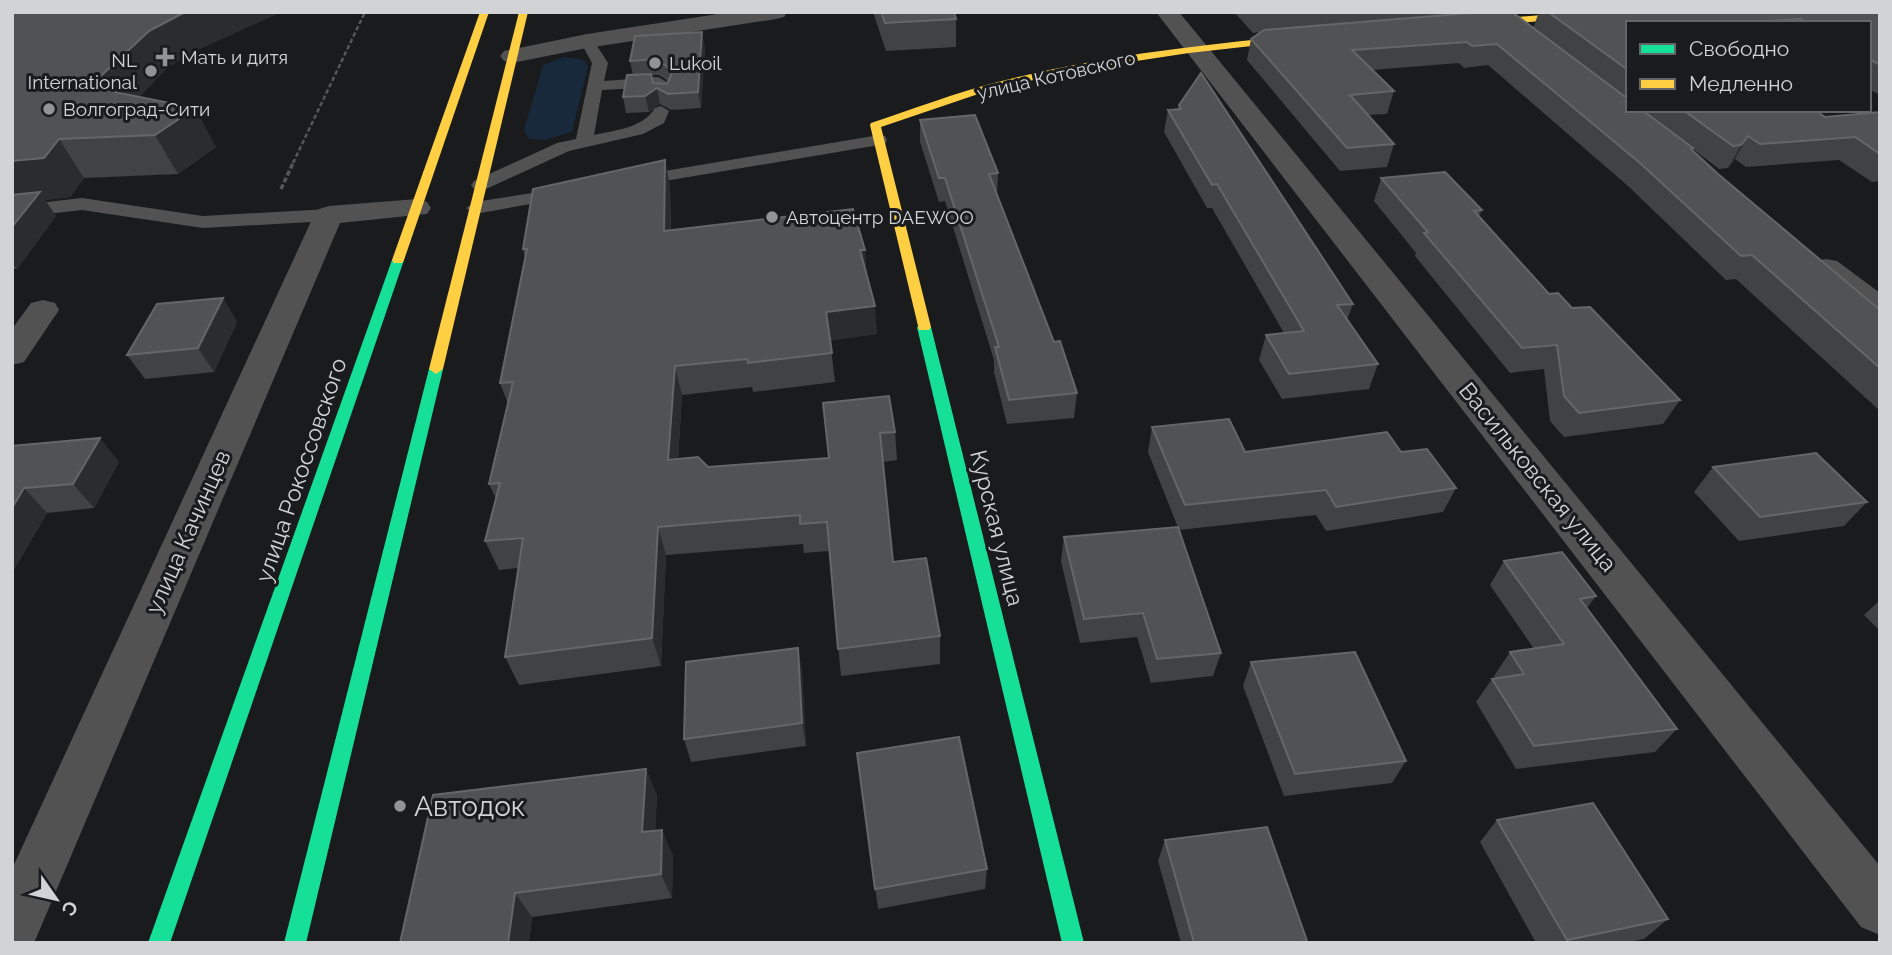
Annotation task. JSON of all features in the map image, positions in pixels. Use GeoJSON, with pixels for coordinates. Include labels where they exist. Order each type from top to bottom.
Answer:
{"type":"FeatureCollection","features":[{"type":"Feature","properties":{"kind":"main road","name":"улица Рокоссовского"},"geometry":{"type":"LineString","coordinates":[[159,943],[485,12]]}},
{"type":"Feature","properties":{"kind":"main road"},"geometry":{"type":"LineString","coordinates":[[295,943],[524,12]]}},
{"type":"Feature","properties":{"kind":"main road"},"geometry":{"type":"LineString","coordinates":[[1450,26],[1498,17],[1612,12]]}},
{"type":"Feature","properties":{"kind":"main road","name":"улица Котовского"},"geometry":{"type":"LineString","coordinates":[[877,133],[1001,85],[1108,61],[1195,47],[1316,37]]}},
{"type":"Feature","properties":{"kind":"main road","name":"Курская улица"},"geometry":{"type":"LineString","coordinates":[[877,133],[1073,943]]}},
{"type":"Feature","properties":{"kind":"street"},"geometry":{"type":"LineString","coordinates":[[512,56],[587,41],[776,12]]}},
{"type":"Feature","properties":{"kind":"street"},"geometry":{"type":"LineString","coordinates":[[1167,12],[1195,47]]}},
{"type":"Feature","properties":{"kind":"street"},"geometry":{"type":"LineString","coordinates":[[1498,17],[1537,46]]}},
{"type":"Feature","properties":{"kind":"street","name":"Васильковская улица"},"geometry":{"type":"LineString","coordinates":[[1195,47],[1880,908]]}},
{"type":"Feature","properties":{"kind":"street"},"geometry":{"type":"LineString","coordinates":[[329,215],[417,208]]}},
{"type":"Feature","properties":{"kind":"street","name":"улица Качинцев"},"geometry":{"type":"LineString","coordinates":[[12,930],[329,215]]}},
{"type":"Feature","properties":{"kind":"street"},"geometry":{"type":"LineString","coordinates":[[1802,250],[1880,309]]}},
{"type":"Feature","properties":{"kind":"street"},"geometry":{"type":"LineString","coordinates":[[12,354],[43,310]]}},
{"type":"Feature","properties":{"kind":"lane"},"geometry":{"type":"LineString","coordinates":[[584,141],[599,58],[587,41]]}},
{"type":"Feature","properties":{"kind":"lane"},"geometry":{"type":"LineString","coordinates":[[480,185],[553,151],[584,141],[637,130],[658,120],[666,86],[658,82],[594,86]]}},
{"type":"Feature","properties":{"kind":"lane"},"geometry":{"type":"LineString","coordinates":[[623,183],[877,133]]}},
{"type":"Feature","properties":{"kind":"lane"},"geometry":{"type":"LineString","coordinates":[[475,208],[583,190]]}},
{"type":"Feature","properties":{"kind":"lane"},"geometry":{"type":"LineString","coordinates":[[12,212],[82,205],[203,222],[329,215]]}},
{"type":"Feature","properties":{"kind":"path"},"geometry":{"type":"LineString","coordinates":[[267,218],[365,12]]}},
{"type":"Feature","properties":{"kind":"shaded area"},"geometry":{"type":"Polygon","coordinates":[[[564,57],[584,60],[588,66],[572,132],[545,140],[529,139],[524,131],[543,65],[564,57]]]}},
{"type":"Feature","properties":{"kind":"building"},"geometry":{"type":"Polygon","coordinates":[[[12,12],[185,12],[149,31],[89,87],[195,108],[155,135],[59,139],[44,158],[12,161],[12,12]]]}},
{"type":"Feature","properties":{"kind":"building"},"geometry":{"type":"Polygon","coordinates":[[[881,12],[954,12],[956,19],[885,23],[881,12]]]}},
{"type":"Feature","properties":{"kind":"building"},"geometry":{"type":"Polygon","coordinates":[[[1512,12],[1626,98],[1626,112],[1645,112],[1693,148],[1691,149],[1718,174],[1880,310],[1880,368],[1752,255],[1741,256],[1640,163],[1497,44],[1472,46],[1467,42],[1352,50],[1394,91],[1350,95],[1394,144],[1347,148],[1251,39],[1264,30],[1512,12]]]}},
{"type":"Feature","properties":{"kind":"building"},"geometry":{"type":"Polygon","coordinates":[[[1548,12],[1880,12],[1880,65],[1871,60],[1871,21],[1626,21],[1626,69],[1548,12]]]}},
{"type":"Feature","properties":{"kind":"building"},"geometry":{"type":"Polygon","coordinates":[[[702,32],[698,92],[668,94],[657,88],[645,96],[623,97],[627,75],[651,74],[653,83],[667,84],[673,71],[656,59],[630,61],[635,36],[702,32]]]}},
{"type":"Feature","properties":{"kind":"building"},"geometry":{"type":"Polygon","coordinates":[[[1201,73],[1353,304],[1337,305],[1378,364],[1289,374],[1266,335],[1304,331],[1217,184],[1212,185],[1168,110],[1181,109],[1179,105],[1201,73]]]}},
{"type":"Feature","properties":{"kind":"building"},"geometry":{"type":"Polygon","coordinates":[[[1686,112],[1818,112],[1825,117],[1880,112],[1880,154],[1855,137],[1760,144],[1748,136],[1741,145],[1733,146],[1686,112]]]}},
{"type":"Feature","properties":{"kind":"building"},"geometry":{"type":"Polygon","coordinates":[[[975,115],[998,173],[989,174],[1054,342],[1060,341],[1077,393],[1009,400],[995,347],[999,347],[945,178],[939,178],[920,120],[975,115]]]}},
{"type":"Feature","properties":{"kind":"building"},"geometry":{"type":"Polygon","coordinates":[[[665,160],[664,231],[853,209],[865,250],[860,250],[875,306],[826,312],[832,353],[748,363],[747,359],[675,366],[668,460],[698,457],[708,467],[829,458],[823,403],[889,396],[895,432],[880,433],[893,562],[926,558],[940,636],[838,649],[827,522],[800,524],[800,515],[658,527],[652,638],[505,657],[523,538],[485,541],[500,483],[489,484],[513,382],[500,383],[527,249],[523,249],[533,189],[665,160]]]}},
{"type":"Feature","properties":{"kind":"building"},"geometry":{"type":"Polygon","coordinates":[[[1445,172],[1482,210],[1474,211],[1549,294],[1558,293],[1572,308],[1590,307],[1680,400],[1579,413],[1564,396],[1557,345],[1522,348],[1381,178],[1445,172]]]}},
{"type":"Feature","properties":{"kind":"building"},"geometry":{"type":"Polygon","coordinates":[[[40,192],[12,227],[12,195],[40,192]]]}},
{"type":"Feature","properties":{"kind":"building"},"geometry":{"type":"Polygon","coordinates":[[[223,298],[198,348],[127,355],[157,304],[223,298]]]}},
{"type":"Feature","properties":{"kind":"building"},"geometry":{"type":"Polygon","coordinates":[[[1229,419],[1245,452],[1387,432],[1401,452],[1427,449],[1456,488],[1336,507],[1326,490],[1185,505],[1152,427],[1229,419]]]}},
{"type":"Feature","properties":{"kind":"building"},"geometry":{"type":"Polygon","coordinates":[[[100,438],[73,484],[24,488],[12,508],[12,446],[100,438]]]}},
{"type":"Feature","properties":{"kind":"building"},"geometry":{"type":"Polygon","coordinates":[[[1816,453],[1867,502],[1760,517],[1713,467],[1816,453]]]}},
{"type":"Feature","properties":{"kind":"building"},"geometry":{"type":"Polygon","coordinates":[[[1178,527],[1221,653],[1157,659],[1143,613],[1084,619],[1064,537],[1178,527]]]}},
{"type":"Feature","properties":{"kind":"building"},"geometry":{"type":"Polygon","coordinates":[[[1562,552],[1596,596],[1580,599],[1677,729],[1534,746],[1492,679],[1524,674],[1510,652],[1564,644],[1504,561],[1562,552]]]}},
{"type":"Feature","properties":{"kind":"building"},"geometry":{"type":"Polygon","coordinates":[[[798,648],[802,723],[684,739],[686,662],[798,648]]]}},
{"type":"Feature","properties":{"kind":"building"},"geometry":{"type":"Polygon","coordinates":[[[1355,652],[1406,761],[1295,774],[1251,662],[1355,652]]]}},
{"type":"Feature","properties":{"kind":"building"},"geometry":{"type":"Polygon","coordinates":[[[959,737],[987,869],[875,889],[857,753],[959,737]]]}},
{"type":"Feature","properties":{"kind":"building"},"geometry":{"type":"Polygon","coordinates":[[[646,769],[642,832],[662,830],[661,874],[515,893],[508,943],[400,943],[433,795],[646,769]]]}},
{"type":"Feature","properties":{"kind":"building"},"geometry":{"type":"Polygon","coordinates":[[[1593,803],[1668,919],[1567,940],[1497,820],[1593,803]]]}},
{"type":"Feature","properties":{"kind":"building"},"geometry":{"type":"Polygon","coordinates":[[[1267,827],[1307,941],[1194,943],[1165,840],[1267,827]]]}},
{"type":"Feature","properties":{"kind":"traffic: fast"},"geometry":{"type":"LineString","coordinates":[[159,943],[398,260]]}},
{"type":"Feature","properties":{"kind":"traffic: fast"},"geometry":{"type":"LineString","coordinates":[[924,327],[1073,943]]}},
{"type":"Feature","properties":{"kind":"traffic: fast"},"geometry":{"type":"LineString","coordinates":[[295,943],[436,369]]}},
{"type":"Feature","properties":{"kind":"traffic: slow"},"geometry":{"type":"LineString","coordinates":[[398,260],[485,12]]}},
{"type":"Feature","properties":{"kind":"traffic: slow"},"geometry":{"type":"LineString","coordinates":[[436,369],[524,12]]}},
{"type":"Feature","properties":{"kind":"traffic: slow"},"geometry":{"type":"LineString","coordinates":[[1471,24],[1612,12]]}},
{"type":"Feature","properties":{"kind":"traffic: slow"},"geometry":{"type":"LineString","coordinates":[[924,327],[875,125],[986,88],[1039,75],[1189,50],[1303,38]]}},
{"type":"Feature","properties":{"kind":"place","name":"Мать и дитя"},"geometry":{"type":"Point","coordinates":[165,57]}},
{"type":"Feature","properties":{"kind":"place","name":"Lukoil"},"geometry":{"type":"Point","coordinates":[655,63]}},
{"type":"Feature","properties":{"kind":"place","name":"NL International"},"geometry":{"type":"Point","coordinates":[151,71]}},
{"type":"Feature","properties":{"kind":"place","name":"Волгоград-Сити"},"geometry":{"type":"Point","coordinates":[49,109]}},
{"type":"Feature","properties":{"kind":"place","name":"Автоцентр DAEWOO"},"geometry":{"type":"Point","coordinates":[772,217]}},
{"type":"Feature","properties":{"kind":"place","name":"Автодок"},"geometry":{"type":"Point","coordinates":[400,806]}}]}
